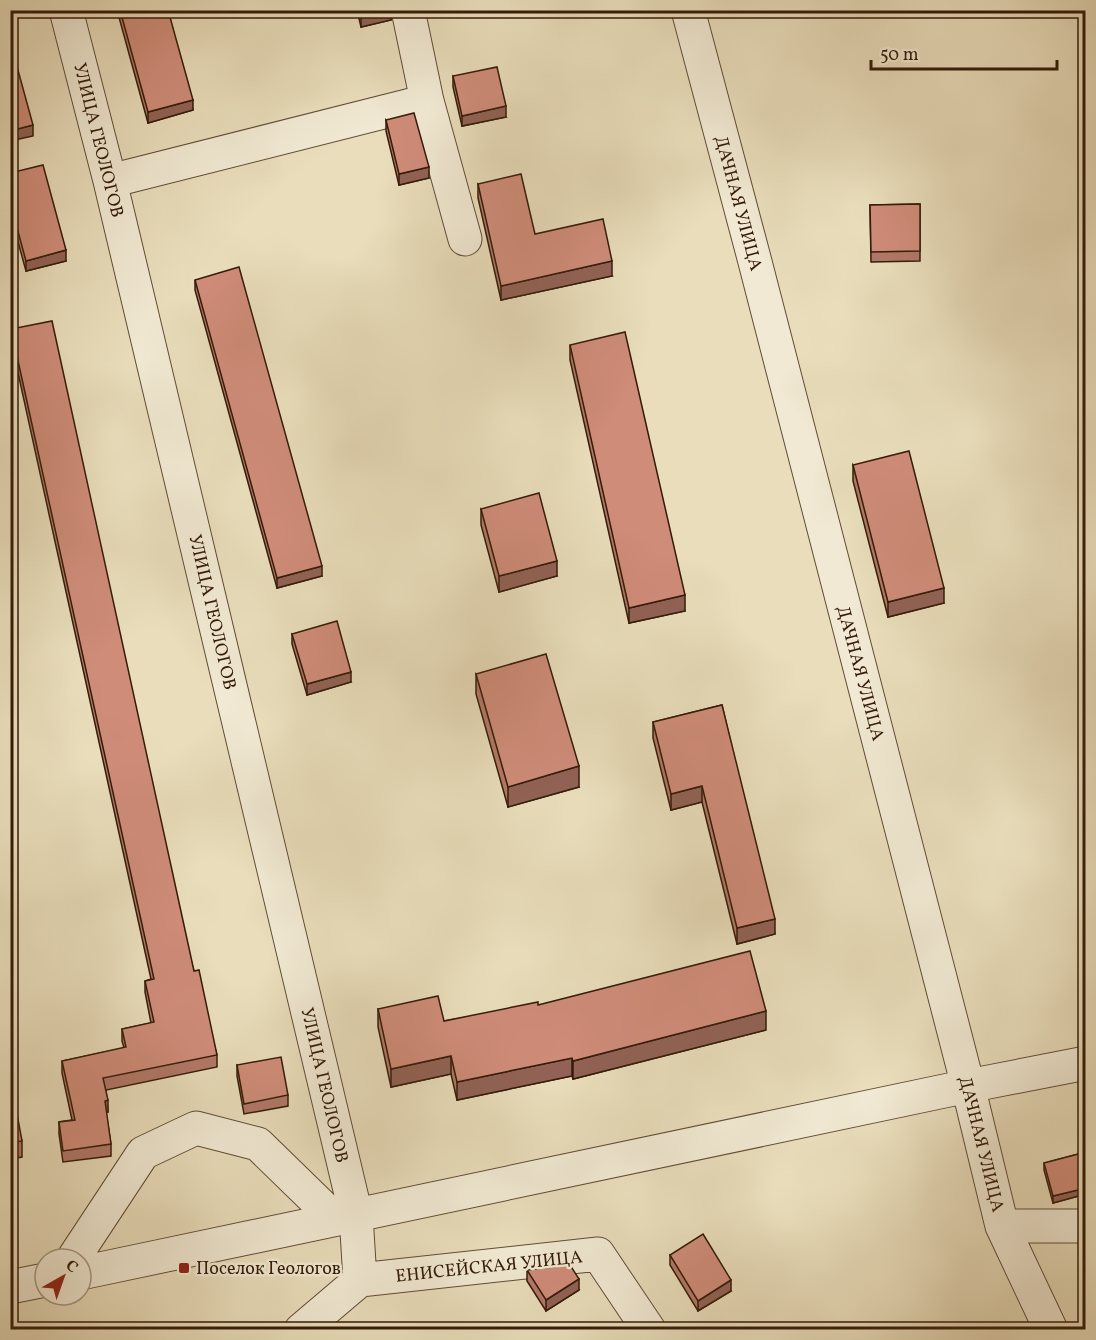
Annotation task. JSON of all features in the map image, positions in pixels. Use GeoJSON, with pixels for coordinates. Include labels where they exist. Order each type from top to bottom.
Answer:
{"type":"FeatureCollection","features":[{"type":"Feature","properties":{"kind":"street","name":"УЛИЦА ГЕОЛОГОВ"},"geometry":{"type":"LineString","coordinates":[[66,10],[110,181],[360,1281]]}},
{"type":"Feature","properties":{"kind":"street"},"geometry":{"type":"LineString","coordinates":[[408,10],[427,101],[465,239]]}},
{"type":"Feature","properties":{"kind":"street","name":"ДАЧНАЯ УЛИЦА"},"geometry":{"type":"LineString","coordinates":[[688,10],[968,1086],[1002,1226],[1051,1329]]}},
{"type":"Feature","properties":{"kind":"street"},"geometry":{"type":"LineString","coordinates":[[110,181],[427,101]]}},
{"type":"Feature","properties":{"kind":"street"},"geometry":{"type":"LineString","coordinates":[[93,1270],[968,1086],[1086,1064]]}},
{"type":"Feature","properties":{"kind":"street"},"geometry":{"type":"LineString","coordinates":[[81,1247],[143,1153],[196,1128],[258,1144],[345,1217]]}},
{"type":"Feature","properties":{"kind":"street"},"geometry":{"type":"LineString","coordinates":[[1002,1226],[1086,1226]]}},
{"type":"Feature","properties":{"kind":"street","name":"ЕНИСЕЙСКАЯ УЛИЦА"},"geometry":{"type":"LineString","coordinates":[[360,1281],[598,1254],[649,1329]]}},
{"type":"Feature","properties":{"kind":"street"},"geometry":{"type":"LineString","coordinates":[[302,1329],[360,1281]]}},
{"type":"Feature","properties":{"kind":"street"},"geometry":{"type":"LineString","coordinates":[[10,1287],[33,1282]]}},
{"type":"Feature","properties":{"kind":"building"},"geometry":{"type":"Polygon","coordinates":[[[120,10],[168,10],[193,100],[148,112],[120,10]]]}},
{"type":"Feature","properties":{"kind":"building"},"geometry":{"type":"Polygon","coordinates":[[[360,10],[387,10],[361,17],[360,10]]]}},
{"type":"Feature","properties":{"kind":"building"},"geometry":{"type":"Polygon","coordinates":[[[10,41],[33,125],[10,131],[10,41]]]}},
{"type":"Feature","properties":{"kind":"building"},"geometry":{"type":"Polygon","coordinates":[[[497,67],[506,106],[462,116],[453,76],[497,67]]]}},
{"type":"Feature","properties":{"kind":"building"},"geometry":{"type":"Polygon","coordinates":[[[414,113],[429,167],[399,174],[386,120],[414,113]]]}},
{"type":"Feature","properties":{"kind":"building"},"geometry":{"type":"Polygon","coordinates":[[[43,165],[66,250],[26,261],[10,202],[10,173],[43,165]]]}},
{"type":"Feature","properties":{"kind":"building"},"geometry":{"type":"Polygon","coordinates":[[[521,174],[535,234],[603,219],[612,261],[501,286],[478,184],[521,174]]]}},
{"type":"Feature","properties":{"kind":"building"},"geometry":{"type":"Polygon","coordinates":[[[920,204],[920,251],[871,252],[870,205],[920,204]]]}},
{"type":"Feature","properties":{"kind":"building"},"geometry":{"type":"Polygon","coordinates":[[[239,267],[322,566],[277,578],[195,280],[239,267]]]}},
{"type":"Feature","properties":{"kind":"building"},"geometry":{"type":"Polygon","coordinates":[[[52,321],[194,971],[199,970],[217,1055],[103,1078],[108,1100],[105,1101],[111,1144],[63,1151],[59,1122],[75,1120],[62,1061],[126,1047],[122,1029],[154,1022],[145,981],[154,979],[11,329],[52,321]]]}},
{"type":"Feature","properties":{"kind":"building"},"geometry":{"type":"Polygon","coordinates":[[[625,332],[685,595],[629,608],[570,345],[625,332]]]}},
{"type":"Feature","properties":{"kind":"building"},"geometry":{"type":"Polygon","coordinates":[[[909,451],[944,588],[888,602],[853,465],[909,451]]]}},
{"type":"Feature","properties":{"kind":"building"},"geometry":{"type":"Polygon","coordinates":[[[539,493],[557,561],[499,576],[481,509],[539,493]]]}},
{"type":"Feature","properties":{"kind":"building"},"geometry":{"type":"Polygon","coordinates":[[[337,621],[351,672],[307,684],[292,634],[337,621]]]}},
{"type":"Feature","properties":{"kind":"building"},"geometry":{"type":"Polygon","coordinates":[[[546,654],[579,766],[508,787],[476,674],[546,654]]]}},
{"type":"Feature","properties":{"kind":"building"},"geometry":{"type":"Polygon","coordinates":[[[722,705],[775,919],[737,928],[702,786],[671,794],[653,722],[722,705]]]}},
{"type":"Feature","properties":{"kind":"building"},"geometry":{"type":"Polygon","coordinates":[[[750,951],[766,1011],[573,1061],[572,1058],[457,1082],[451,1056],[391,1069],[378,1009],[438,996],[444,1021],[538,1002],[538,1005],[750,951]]]}},
{"type":"Feature","properties":{"kind":"building"},"geometry":{"type":"Polygon","coordinates":[[[281,1057],[288,1095],[244,1104],[237,1065],[281,1057]]]}},
{"type":"Feature","properties":{"kind":"building"},"geometry":{"type":"Polygon","coordinates":[[[10,1103],[15,1103],[22,1141],[10,1143],[10,1103]]]}},
{"type":"Feature","properties":{"kind":"building"},"geometry":{"type":"Polygon","coordinates":[[[1086,1152],[1086,1188],[1053,1196],[1044,1163],[1086,1152]]]}},
{"type":"Feature","properties":{"kind":"building"},"geometry":{"type":"Polygon","coordinates":[[[703,1234],[731,1280],[698,1301],[670,1255],[703,1234]]]}},
{"type":"Feature","properties":{"kind":"building"},"geometry":{"type":"Polygon","coordinates":[[[570,1265],[579,1279],[546,1300],[527,1270],[570,1265]]]}},
{"type":"Feature","properties":{"kind":"place","name":"Поселок Геологов"},"geometry":{"type":"Point","coordinates":[184,1268]}}]}
